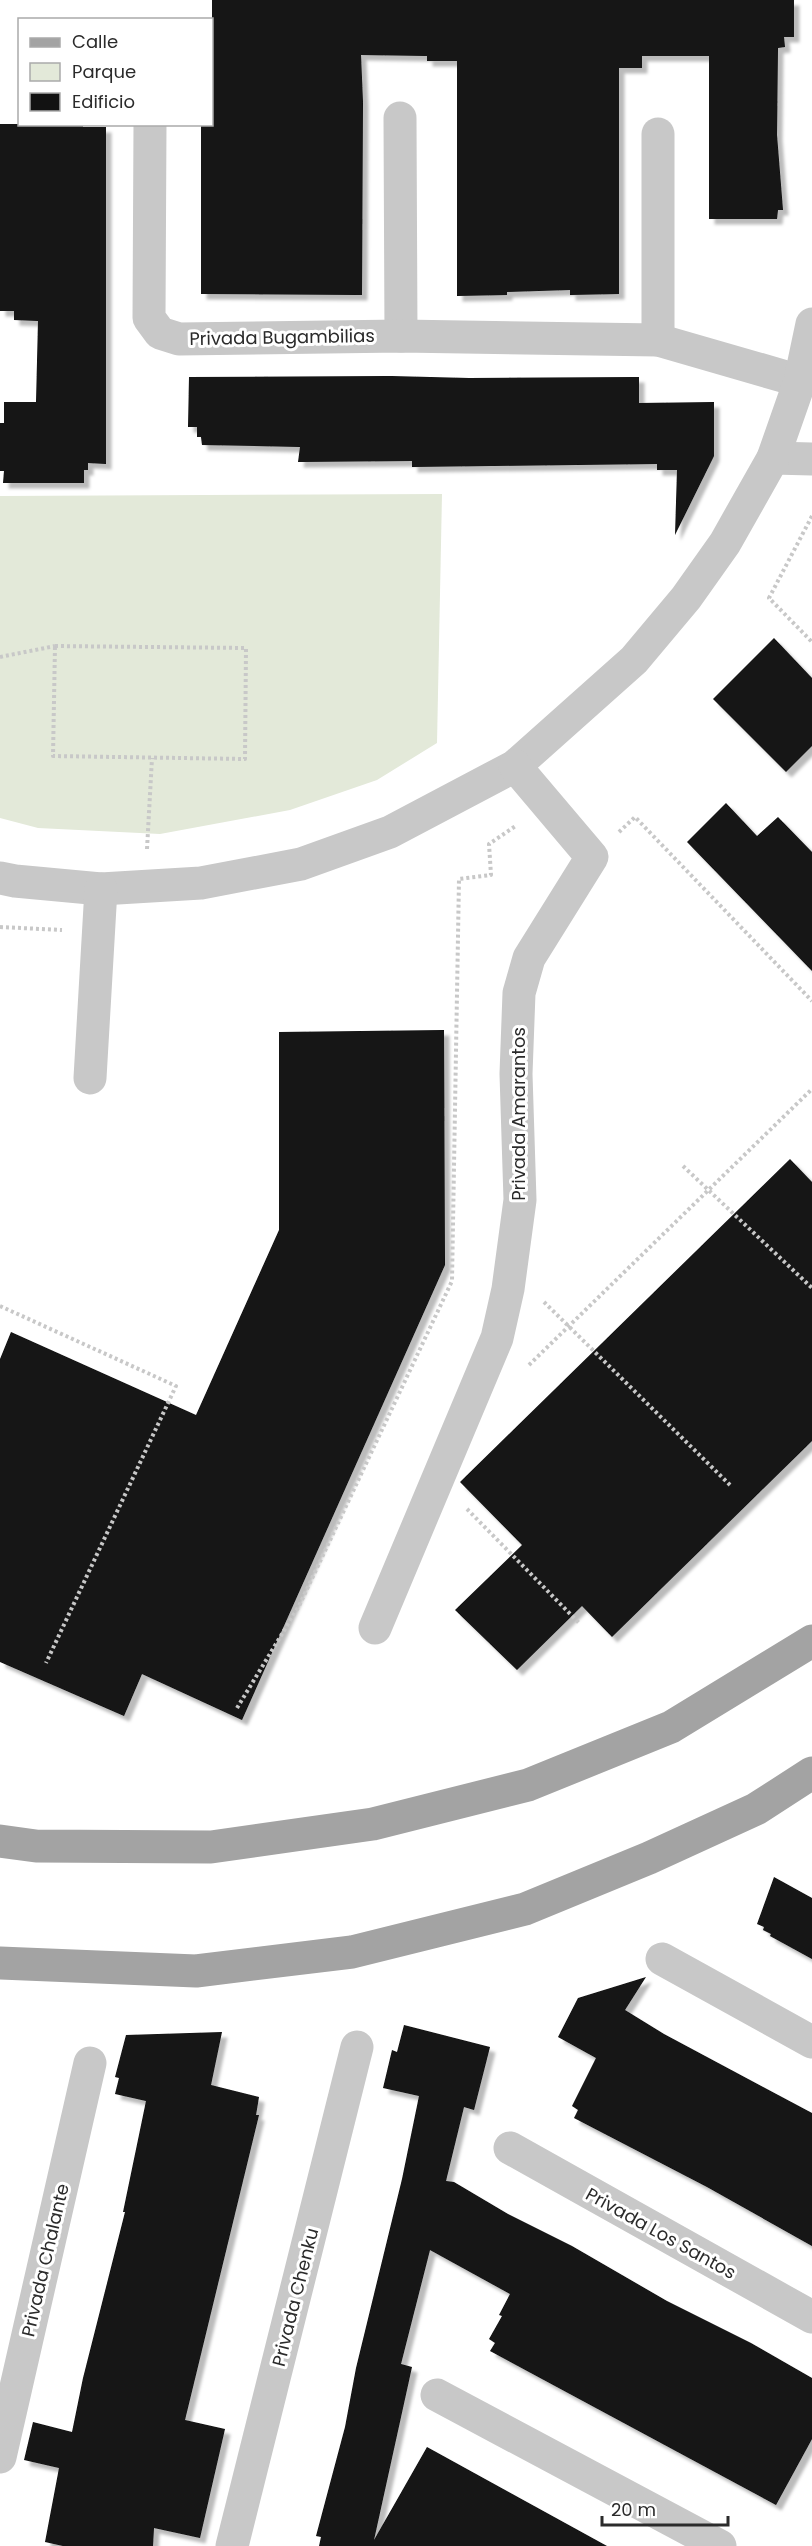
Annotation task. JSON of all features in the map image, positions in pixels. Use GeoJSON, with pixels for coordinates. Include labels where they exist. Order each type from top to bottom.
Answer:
{"type":"FeatureCollection","features":[{"type":"Feature","properties":{"kind":"main road"},"geometry":{"type":"LineString","coordinates":[[0,1841],[36,1846],[211,1847],[373,1824],[528,1785],[671,1727],[812,1641]]}},
{"type":"Feature","properties":{"kind":"main road"},"geometry":{"type":"LineString","coordinates":[[0,1963],[196,1971],[351,1952],[525,1909],[649,1858],[756,1809],[812,1773]]}},
{"type":"Feature","properties":{"kind":"street","name":"Privada Bugambilias"},"geometry":{"type":"LineString","coordinates":[[400,118],[401,336]]}},
{"type":"Feature","properties":{"kind":"street","name":"Privada Bugambilias"},"geometry":{"type":"LineString","coordinates":[[150,126],[149,318],[160,333],[179,339],[401,336],[658,340],[800,381]]}},
{"type":"Feature","properties":{"kind":"street"},"geometry":{"type":"LineString","coordinates":[[658,134],[658,340]]}},
{"type":"Feature","properties":{"kind":"street"},"geometry":{"type":"LineString","coordinates":[[0,878],[101,889],[201,883],[301,864],[390,832],[515,766],[634,660],[686,598],[725,543],[773,458],[800,381],[812,324]]}},
{"type":"Feature","properties":{"kind":"street"},"geometry":{"type":"LineString","coordinates":[[773,458],[812,459]]}},
{"type":"Feature","properties":{"kind":"street"},"geometry":{"type":"LineString","coordinates":[[515,766],[592,857]]}},
{"type":"Feature","properties":{"kind":"street","name":"Privada Amarantos"},"geometry":{"type":"LineString","coordinates":[[375,1628],[497,1338],[508,1289],[520,1200],[516,1074],[519,993],[528,958],[592,857]]}},
{"type":"Feature","properties":{"kind":"street"},"geometry":{"type":"LineString","coordinates":[[90,1078],[101,889]]}},
{"type":"Feature","properties":{"kind":"street"},"geometry":{"type":"LineString","coordinates":[[662,1959],[812,2042]]}},
{"type":"Feature","properties":{"kind":"street","name":"Privada Chenku"},"geometry":{"type":"LineString","coordinates":[[232,2546],[357,2047]]}},
{"type":"Feature","properties":{"kind":"street","name":"Privada Chalante"},"geometry":{"type":"LineString","coordinates":[[0,2457],[90,2063]]}},
{"type":"Feature","properties":{"kind":"street","name":"Privada Los Santos"},"geometry":{"type":"LineString","coordinates":[[510,2148],[812,2317]]}},
{"type":"Feature","properties":{"kind":"street"},"geometry":{"type":"LineString","coordinates":[[437,2395],[720,2546]]}},
{"type":"Feature","properties":{"kind":"path"},"geometry":{"type":"LineString","coordinates":[[812,516],[770,598],[812,642]]}},
{"type":"Feature","properties":{"kind":"path"},"geometry":{"type":"LineString","coordinates":[[0,657],[55,646],[246,648],[245,759],[53,756],[55,646]]}},
{"type":"Feature","properties":{"kind":"path"},"geometry":{"type":"LineString","coordinates":[[145,886],[152,758]]}},
{"type":"Feature","properties":{"kind":"path"},"geometry":{"type":"LineString","coordinates":[[237,1708],[299,1606],[452,1281],[459,879],[491,875],[489,844],[548,805]]}},
{"type":"Feature","properties":{"kind":"path"},"geometry":{"type":"LineString","coordinates":[[592,857],[635,817],[812,1001]]}},
{"type":"Feature","properties":{"kind":"path"},"geometry":{"type":"LineString","coordinates":[[0,927],[98,932]]}},
{"type":"Feature","properties":{"kind":"path"},"geometry":{"type":"LineString","coordinates":[[528,1366],[812,1089]]}},
{"type":"Feature","properties":{"kind":"path"},"geometry":{"type":"LineString","coordinates":[[683,1166],[812,1288]]}},
{"type":"Feature","properties":{"kind":"path"},"geometry":{"type":"LineString","coordinates":[[539,1298],[730,1485]]}},
{"type":"Feature","properties":{"kind":"path"},"geometry":{"type":"LineString","coordinates":[[0,1306],[176,1386],[46,1663]]}},
{"type":"Feature","properties":{"kind":"path"},"geometry":{"type":"LineString","coordinates":[[438,1478],[580,1624]]}},
{"type":"Feature","properties":{"kind":"green space"},"geometry":{"type":"Polygon","coordinates":[[[442,494],[437,743],[377,780],[290,810],[160,834],[38,828],[0,818],[0,496],[442,494]]]}},
{"type":"Feature","properties":{"kind":"building"},"geometry":{"type":"Polygon","coordinates":[[[212,0],[794,0],[794,37],[784,37],[785,47],[778,48],[777,135],[783,210],[778,210],[777,219],[709,219],[709,56],[642,56],[642,68],[619,68],[619,294],[570,295],[570,290],[457,296],[457,61],[427,61],[427,56],[361,55],[363,102],[362,295],[201,294],[201,126],[213,126],[212,0]]]}},
{"type":"Feature","properties":{"kind":"building"},"geometry":{"type":"Polygon","coordinates":[[[0,124],[106,127],[106,464],[88,463],[88,470],[84,470],[84,483],[3,483],[4,471],[0,471],[0,423],[4,423],[4,402],[36,402],[38,321],[14,320],[14,311],[0,311],[0,124]]]}},
{"type":"Feature","properties":{"kind":"building"},"geometry":{"type":"Polygon","coordinates":[[[189,377],[639,377],[639,403],[714,402],[714,456],[675,535],[677,470],[657,470],[657,464],[412,467],[412,461],[298,462],[300,447],[202,445],[201,437],[197,437],[197,427],[188,427],[189,377]]]}},
{"type":"Feature","properties":{"kind":"building"},"geometry":{"type":"Polygon","coordinates":[[[774,638],[812,678],[812,746],[786,772],[713,699],[774,638]]]}},
{"type":"Feature","properties":{"kind":"building"},"geometry":{"type":"Polygon","coordinates":[[[726,803],[757,836],[778,817],[812,852],[812,971],[687,842],[726,803]]]}},
{"type":"Feature","properties":{"kind":"building"},"geometry":{"type":"Polygon","coordinates":[[[444,1030],[445,1265],[242,1720],[142,1674],[124,1716],[0,1662],[0,1359],[11,1332],[196,1415],[279,1230],[279,1032],[444,1030]]]}},
{"type":"Feature","properties":{"kind":"building"},"geometry":{"type":"Polygon","coordinates":[[[790,1159],[812,1182],[812,1441],[612,1637],[582,1606],[517,1670],[455,1610],[522,1545],[460,1482],[790,1159]]]}},
{"type":"Feature","properties":{"kind":"building"},"geometry":{"type":"Polygon","coordinates":[[[774,1877],[812,1898],[812,1959],[770,1936],[771,1934],[763,1930],[764,1927],[757,1924],[774,1877]]]}},
{"type":"Feature","properties":{"kind":"building"},"geometry":{"type":"Polygon","coordinates":[[[646,1977],[625,2010],[664,2034],[812,2113],[812,2246],[707,2187],[574,2118],[578,2110],[572,2106],[596,2058],[558,2037],[578,1998],[646,1977]]]}},
{"type":"Feature","properties":{"kind":"building"},"geometry":{"type":"Polygon","coordinates":[[[404,2025],[490,2047],[474,2110],[464,2107],[446,2181],[454,2182],[508,2214],[572,2246],[667,2301],[751,2343],[812,2378],[812,2439],[776,2505],[490,2351],[495,2343],[489,2339],[502,2316],[499,2315],[510,2294],[430,2250],[401,2364],[412,2367],[374,2540],[427,2447],[607,2546],[319,2546],[321,2537],[316,2536],[345,2427],[356,2368],[402,2179],[419,2096],[383,2088],[392,2050],[397,2052],[404,2025]]]}},
{"type":"Feature","properties":{"kind":"building"},"geometry":{"type":"Polygon","coordinates":[[[222,2032],[211,2085],[259,2097],[256,2115],[259,2115],[185,2420],[225,2429],[200,2538],[154,2528],[153,2546],[63,2546],[45,2542],[59,2468],[24,2460],[33,2422],[72,2432],[83,2378],[125,2212],[123,2212],[146,2101],[115,2094],[119,2078],[115,2077],[126,2035],[222,2032]]]}}]}
